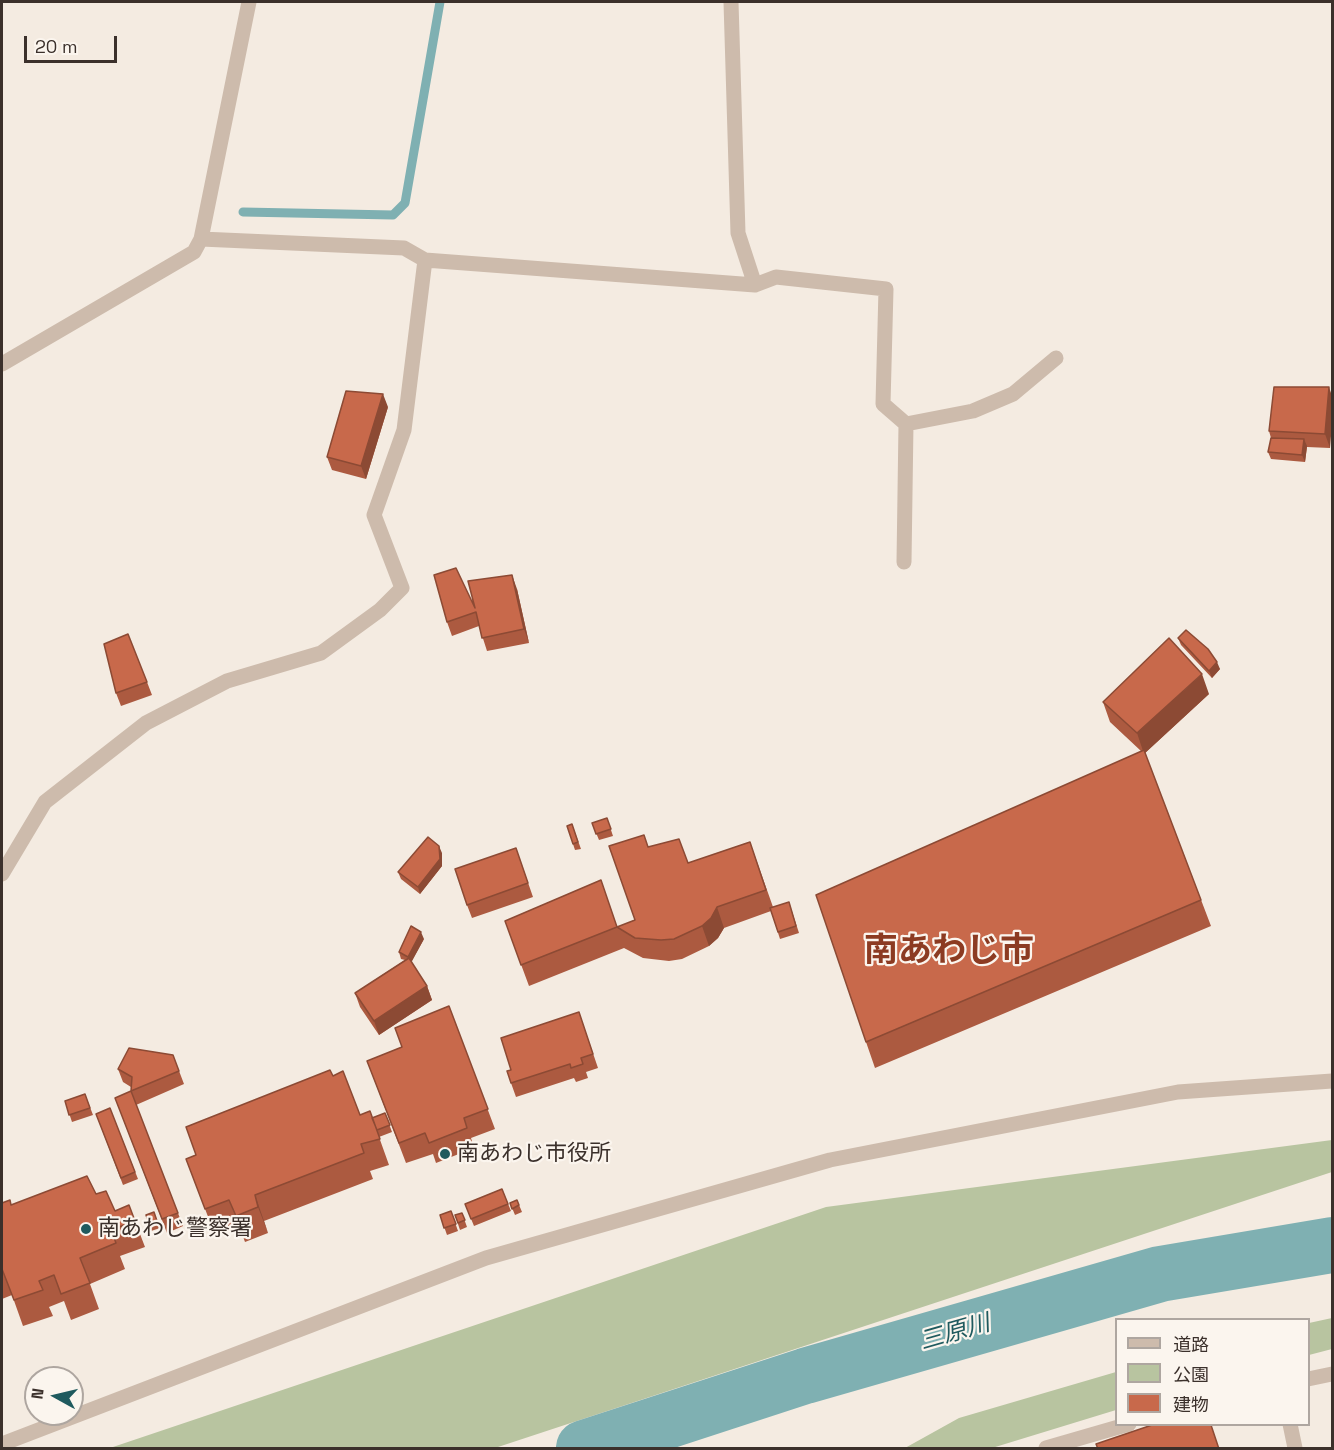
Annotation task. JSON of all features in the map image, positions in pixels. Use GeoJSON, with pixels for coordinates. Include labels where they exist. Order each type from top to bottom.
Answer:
{"type":"FeatureCollection","features":[{"type":"Feature","properties":{"kind":"street"},"geometry":{"type":"LineString","coordinates":[[2,364],[194,252],[201,239],[249,2]]}},
{"type":"Feature","properties":{"kind":"street"},"geometry":{"type":"LineString","coordinates":[[731,2],[738,232],[755,285]]}},
{"type":"Feature","properties":{"kind":"street"},"geometry":{"type":"LineString","coordinates":[[201,239],[404,248],[425,260],[755,285],[776,276],[886,289],[883,404],[906,424],[904,562]]}},
{"type":"Feature","properties":{"kind":"street"},"geometry":{"type":"LineString","coordinates":[[2,874],[45,802],[146,723],[227,681],[321,653],[380,610],[402,588],[374,515],[404,430],[425,260]]}},
{"type":"Feature","properties":{"kind":"street"},"geometry":{"type":"LineString","coordinates":[[906,424],[973,411],[1013,394],[1056,358]]}},
{"type":"Feature","properties":{"kind":"street"},"geometry":{"type":"LineString","coordinates":[[2,1444],[486,1258],[830,1160],[1178,1092],[1332,1081]]}},
{"type":"Feature","properties":{"kind":"street"},"geometry":{"type":"LineString","coordinates":[[1310,1379],[1332,1374]]}},
{"type":"Feature","properties":{"kind":"street"},"geometry":{"type":"LineString","coordinates":[[1046,1449],[1126,1426]]}},
{"type":"Feature","properties":{"kind":"street"},"geometry":{"type":"LineString","coordinates":[[1290,1426],[1295,1449]]}},
{"type":"Feature","properties":{"kind":"green space"},"geometry":{"type":"Polygon","coordinates":[[[1332,1140],[1332,1172],[495,1448],[110,1448],[826,1207],[1332,1140]]]}},
{"type":"Feature","properties":{"kind":"green space"},"geometry":{"type":"Polygon","coordinates":[[[1332,1318],[1332,1349],[1310,1355],[1310,1323],[1332,1318]]]}},
{"type":"Feature","properties":{"kind":"green space"},"geometry":{"type":"Polygon","coordinates":[[[1115,1372],[1115,1410],[992,1448],[905,1448],[959,1418],[1115,1372]]]}},
{"type":"Feature","properties":{"kind":"building"},"geometry":{"type":"Polygon","coordinates":[[[1274,387],[1329,387],[1325,434],[1269,431],[1274,387]]]}},
{"type":"Feature","properties":{"kind":"building"},"geometry":{"type":"Polygon","coordinates":[[[346,391],[383,394],[361,466],[327,457],[346,391]]]}},
{"type":"Feature","properties":{"kind":"building"},"geometry":{"type":"Polygon","coordinates":[[[1271,438],[1304,439],[1302,455],[1268,452],[1271,438]]]}},
{"type":"Feature","properties":{"kind":"building"},"geometry":{"type":"Polygon","coordinates":[[[456,568],[475,608],[468,581],[512,575],[524,629],[482,638],[476,612],[447,622],[434,575],[456,568]]]}},
{"type":"Feature","properties":{"kind":"building"},"geometry":{"type":"Polygon","coordinates":[[[1186,630],[1208,649],[1217,662],[1209,671],[1178,638],[1186,630]]]}},
{"type":"Feature","properties":{"kind":"building"},"geometry":{"type":"Polygon","coordinates":[[[128,634],[147,682],[116,693],[104,644],[128,634]]]}},
{"type":"Feature","properties":{"kind":"building"},"geometry":{"type":"Polygon","coordinates":[[[1169,638],[1202,674],[1137,733],[1103,702],[1169,638]]]}},
{"type":"Feature","properties":{"kind":"building"},"geometry":{"type":"Polygon","coordinates":[[[1144,750],[1201,900],[866,1042],[816,895],[1144,750]]]}},
{"type":"Feature","properties":{"kind":"building"},"geometry":{"type":"Polygon","coordinates":[[[607,818],[611,829],[596,834],[592,823],[607,818]]]}},
{"type":"Feature","properties":{"kind":"building"},"geometry":{"type":"Polygon","coordinates":[[[572,824],[578,842],[573,844],[567,826],[572,824]]]}},
{"type":"Feature","properties":{"kind":"building"},"geometry":{"type":"Polygon","coordinates":[[[644,835],[648,847],[679,839],[688,863],[750,842],[766,890],[717,907],[711,918],[702,926],[674,939],[635,938],[617,927],[635,920],[609,846],[644,835]]]}},
{"type":"Feature","properties":{"kind":"building"},"geometry":{"type":"Polygon","coordinates":[[[428,837],[439,846],[440,859],[418,887],[398,872],[428,837]]]}},
{"type":"Feature","properties":{"kind":"building"},"geometry":{"type":"Polygon","coordinates":[[[516,848],[528,883],[467,905],[455,869],[516,848]]]}},
{"type":"Feature","properties":{"kind":"building"},"geometry":{"type":"Polygon","coordinates":[[[601,880],[617,927],[521,965],[505,921],[601,880]]]}},
{"type":"Feature","properties":{"kind":"building"},"geometry":{"type":"Polygon","coordinates":[[[789,902],[796,926],[778,932],[770,908],[789,902]]]}},
{"type":"Feature","properties":{"kind":"building"},"geometry":{"type":"Polygon","coordinates":[[[411,926],[421,932],[408,957],[399,952],[411,926]]]}},
{"type":"Feature","properties":{"kind":"building"},"geometry":{"type":"Polygon","coordinates":[[[409,958],[427,986],[374,1021],[355,993],[409,958]]]}},
{"type":"Feature","properties":{"kind":"building"},"geometry":{"type":"Polygon","coordinates":[[[449,1006],[488,1109],[464,1118],[467,1128],[429,1143],[425,1133],[399,1143],[367,1061],[402,1047],[395,1028],[449,1006]]]}},
{"type":"Feature","properties":{"kind":"building"},"geometry":{"type":"Polygon","coordinates":[[[579,1012],[593,1054],[581,1058],[583,1064],[571,1068],[570,1064],[511,1083],[507,1071],[511,1070],[501,1038],[579,1012]]]}},
{"type":"Feature","properties":{"kind":"building"},"geometry":{"type":"Polygon","coordinates":[[[129,1048],[173,1055],[179,1071],[131,1091],[132,1077],[118,1069],[129,1048]]]}},
{"type":"Feature","properties":{"kind":"building"},"geometry":{"type":"Polygon","coordinates":[[[330,1070],[333,1076],[343,1071],[360,1115],[370,1111],[380,1139],[361,1144],[364,1153],[255,1195],[258,1207],[236,1216],[229,1200],[205,1209],[186,1159],[196,1155],[186,1127],[330,1070]]]}},
{"type":"Feature","properties":{"kind":"building"},"geometry":{"type":"Polygon","coordinates":[[[131,1091],[178,1213],[162,1219],[115,1098],[131,1091]]]}},
{"type":"Feature","properties":{"kind":"building"},"geometry":{"type":"Polygon","coordinates":[[[85,1094],[90,1108],[69,1115],[65,1101],[85,1094]]]}},
{"type":"Feature","properties":{"kind":"building"},"geometry":{"type":"Polygon","coordinates":[[[110,1108],[135,1172],[121,1178],[96,1114],[110,1108]]]}},
{"type":"Feature","properties":{"kind":"building"},"geometry":{"type":"Polygon","coordinates":[[[385,1113],[390,1125],[377,1130],[372,1118],[385,1113]]]}},
{"type":"Feature","properties":{"kind":"building"},"geometry":{"type":"Polygon","coordinates":[[[87,1176],[96,1194],[106,1191],[115,1211],[129,1205],[135,1221],[111,1230],[116,1243],[80,1258],[90,1283],[61,1294],[54,1275],[39,1281],[43,1290],[14,1300],[2,1269],[2,1203],[10,1200],[11,1205],[87,1176]]]}},
{"type":"Feature","properties":{"kind":"building"},"geometry":{"type":"Polygon","coordinates":[[[502,1189],[508,1204],[471,1219],[465,1204],[502,1189]]]}},
{"type":"Feature","properties":{"kind":"building"},"geometry":{"type":"Polygon","coordinates":[[[517,1200],[519,1205],[512,1209],[510,1203],[517,1200]]]}},
{"type":"Feature","properties":{"kind":"building"},"geometry":{"type":"Polygon","coordinates":[[[451,1211],[456,1224],[444,1228],[440,1215],[451,1211]]]}},
{"type":"Feature","properties":{"kind":"building"},"geometry":{"type":"Polygon","coordinates":[[[154,1212],[157,1221],[149,1224],[146,1215],[154,1212]]]}},
{"type":"Feature","properties":{"kind":"building"},"geometry":{"type":"Polygon","coordinates":[[[462,1213],[465,1220],[458,1223],[455,1215],[462,1213]]]}},
{"type":"Feature","properties":{"kind":"building"},"geometry":{"type":"Polygon","coordinates":[[[1149,1426],[1211,1426],[1219,1449],[1098,1449],[1096,1444],[1149,1426]]]}},
{"type":"Feature","properties":{"kind":"waterway"},"geometry":{"type":"LineString","coordinates":[[243,212],[393,215],[405,203],[440,2]]}},
{"type":"Feature","properties":{"kind":"waterway","name":"三原川"},"geometry":{"type":"LineString","coordinates":[[584,1448],[805,1376],[1160,1274],[1332,1245]]}},
{"type":"Feature","properties":{"kind":"place","name":"南あわじ市役所"},"geometry":{"type":"Point","coordinates":[445,1154]}},
{"type":"Feature","properties":{"kind":"place","name":"南あわじ警察署"},"geometry":{"type":"Point","coordinates":[86,1229]}},
{"type":"Feature","properties":{"kind":"district","name":"南あわじ市"},"geometry":{"type":"Point","coordinates":[949,952]}}]}
